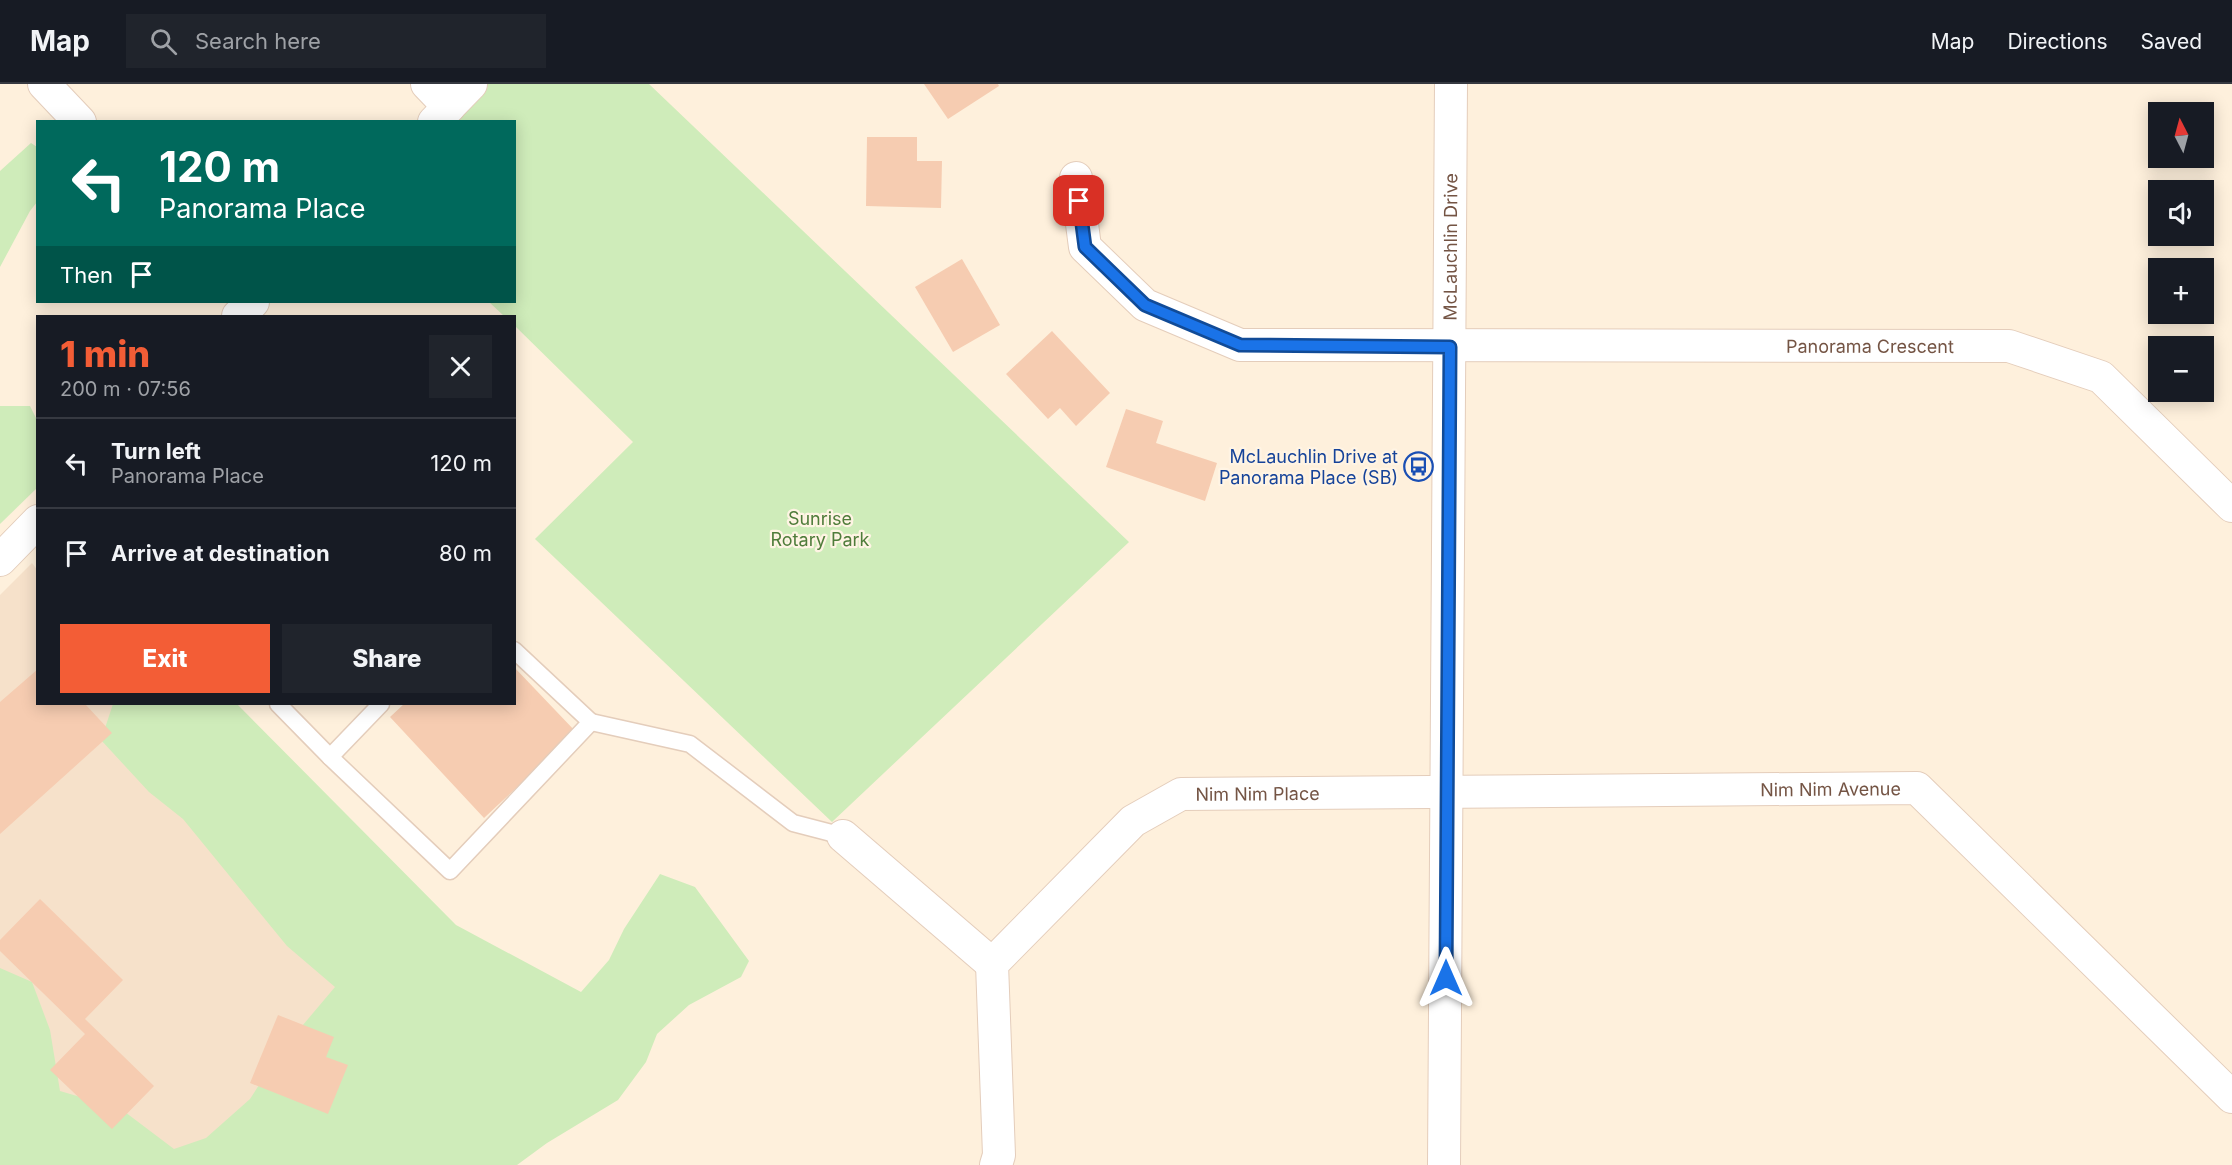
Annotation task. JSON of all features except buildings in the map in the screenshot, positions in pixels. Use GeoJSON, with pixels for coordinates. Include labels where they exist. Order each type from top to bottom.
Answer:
{"type":"FeatureCollection","features":[{"type":"Feature","properties":{"kind":"street"},"geometry":{"type":"LineString","coordinates":[[44,84],[78,120]]}},
{"type":"Feature","properties":{"kind":"street"},"geometry":{"type":"LineString","coordinates":[[427,84],[441,114],[471,84]]}},
{"type":"Feature","properties":{"kind":"street","name":"McLauchlin Drive"},"geometry":{"type":"LineString","coordinates":[[1444,1165],[1451,84]]}},
{"type":"Feature","properties":{"kind":"street","name":"Panorama Crescent"},"geometry":{"type":"LineString","coordinates":[[1076,178],[1085,247],[1145,305],[1240,345],[2009,346],[2101,377],[2232,506]]}},
{"type":"Feature","properties":{"kind":"street"},"geometry":{"type":"LineString","coordinates":[[239,315],[252,303]]}},
{"type":"Feature","properties":{"kind":"street"},"geometry":{"type":"LineString","coordinates":[[0,560],[36,523]]}},
{"type":"Feature","properties":{"kind":"street","name":"Nim Nim Avenue"},"geometry":{"type":"LineString","coordinates":[[1447,791],[1917,788],[2232,1097]]}},
{"type":"Feature","properties":{"kind":"street","name":"Nim Nim Place"},"geometry":{"type":"LineString","coordinates":[[992,964],[1133,821],[1181,794],[1447,791]]}},
{"type":"Feature","properties":{"kind":"street"},"geometry":{"type":"LineString","coordinates":[[843,836],[992,964],[999,1155],[996,1165]]}},
{"type":"Feature","properties":{"kind":"lane"},"geometry":{"type":"LineString","coordinates":[[516,652],[591,722],[690,744],[793,823],[843,836]]}},
{"type":"Feature","properties":{"kind":"lane"},"geometry":{"type":"LineString","coordinates":[[279,705],[450,871],[591,722]]}},
{"type":"Feature","properties":{"kind":"lane"},"geometry":{"type":"LineString","coordinates":[[330,757],[380,705]]}},
{"type":"Feature","properties":{"kind":"shaded area"},"geometry":{"type":"Polygon","coordinates":[[[32,563],[36,568],[36,705],[140,705],[366,1002],[216,1165],[132,1165],[0,1030],[0,595],[32,563]]]}},
{"type":"Feature","properties":{"kind":"green space","name":"Sunrise Rotary Park"},"geometry":{"type":"Polygon","coordinates":[[[471,84],[649,84],[1129,542],[832,822],[535,539],[633,442],[516,327],[516,315],[503,315],[490,303],[516,303],[516,120],[436,120],[471,84]]]}},
{"type":"Feature","properties":{"kind":"green space"},"geometry":{"type":"Polygon","coordinates":[[[31,143],[36,146],[36,203],[0,267],[0,171],[31,143]]]}},
{"type":"Feature","properties":{"kind":"green space"},"geometry":{"type":"Polygon","coordinates":[[[0,406],[30,406],[36,418],[36,489],[0,524],[0,406]]]}},
{"type":"Feature","properties":{"kind":"green space"},"geometry":{"type":"Polygon","coordinates":[[[113,705],[238,705],[456,925],[581,992],[609,960],[624,929],[660,874],[695,887],[749,961],[741,977],[689,1005],[657,1034],[646,1062],[618,1100],[547,1143],[517,1165],[0,1165],[0,968],[32,982],[50,1030],[60,1091],[121,1109],[174,1149],[206,1138],[250,1099],[281,1051],[335,987],[287,946],[183,819],[149,792],[101,740],[113,705]]]}},
{"type":"Feature","properties":{"kind":"place","name":"McLauchlin Drive at Panorama Place (SB)"},"geometry":{"type":"Point","coordinates":[1419,466]}},
{"type":"Feature","properties":{"kind":"route"},"geometry":{"type":"LineString","coordinates":[[1079,201],[1085,247],[1145,305],[1240,345],[1450,347],[1446,978]]}}]}
